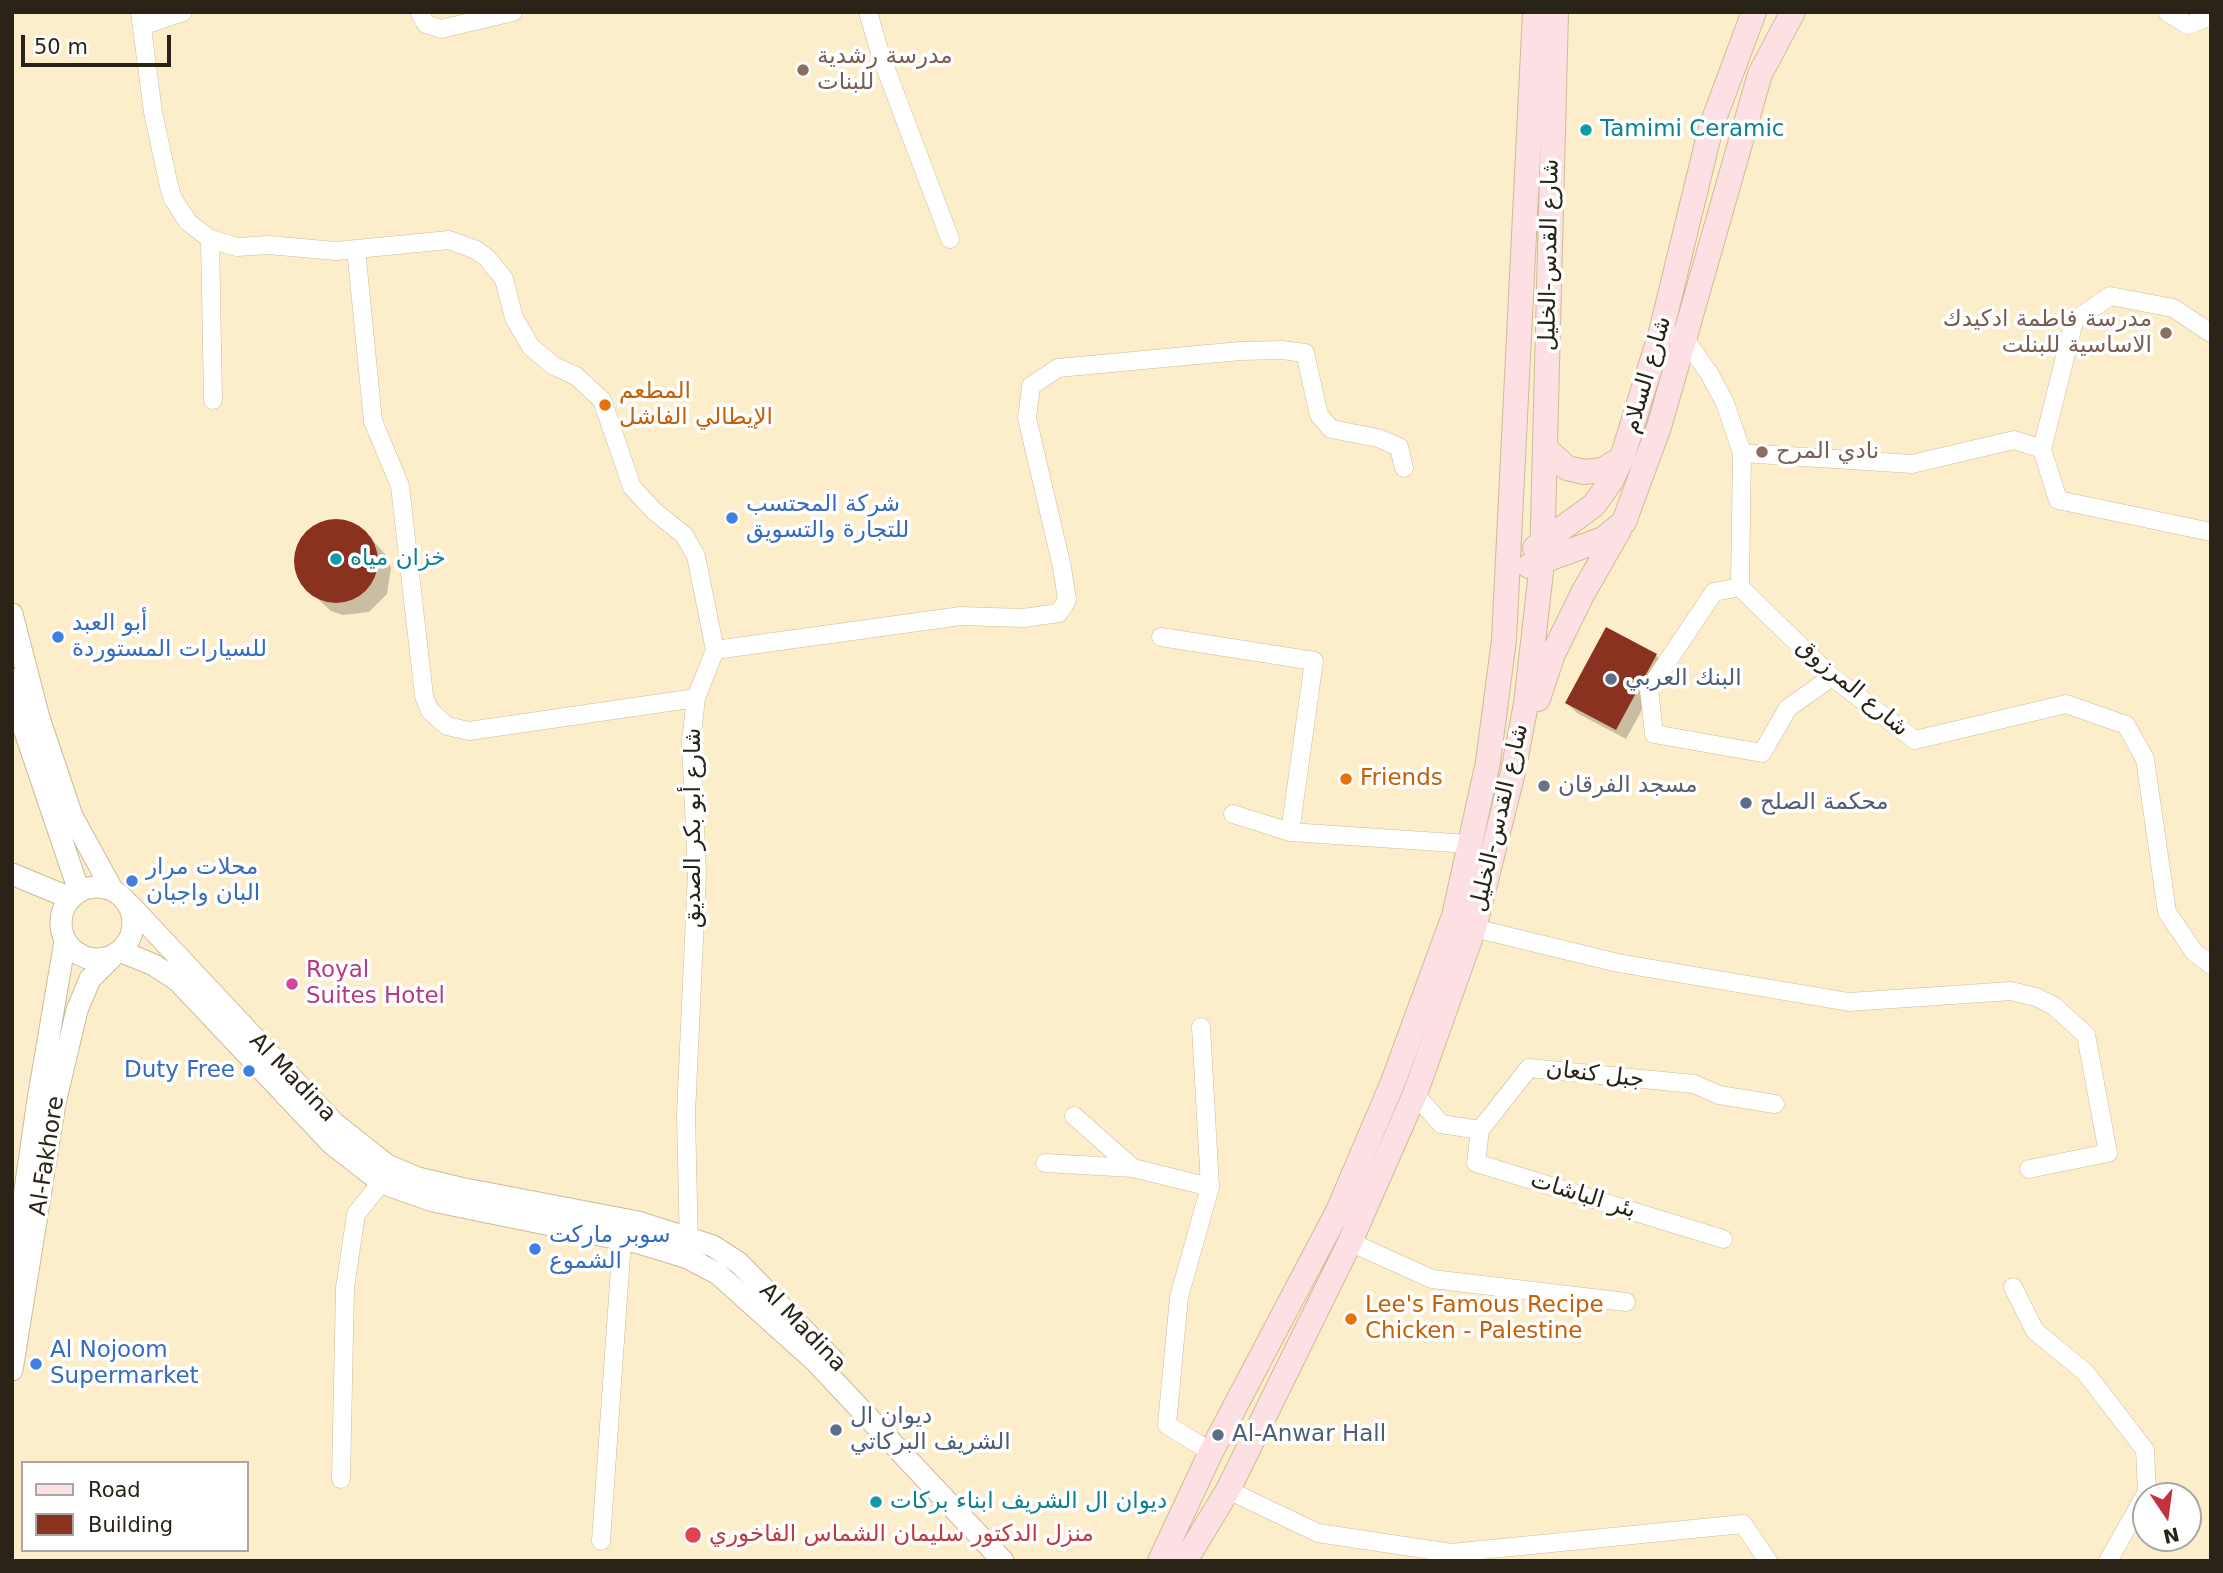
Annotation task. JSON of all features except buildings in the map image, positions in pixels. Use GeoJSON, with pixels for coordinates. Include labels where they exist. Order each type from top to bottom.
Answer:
{"type":"FeatureCollection","features":[{"type":"Feature","properties":{"kind":"main road","name":"شارع القدس-الخليل"},"geometry":{"type":"LineString","coordinates":[[1160,1561],[1211,1451],[1338,1211],[1373,1129],[1454,916],[1488,762],[1504,640],[1535,12]]}},
{"type":"Feature","properties":{"kind":"main road","name":"شارع القدس-الخليل"},"geometry":{"type":"LineString","coordinates":[[1185,1561],[1228,1490],[1350,1242],[1415,1094],[1474,928],[1513,772],[1526,704],[1542,552],[1556,12]]}},
{"type":"Feature","properties":{"kind":"main road","name":"شارع السلام"},"geometry":{"type":"LineString","coordinates":[[1513,772],[1553,654],[1623,522],[1659,427],[1673,335],[1712,127],[1733,62],[1754,12]]}},
{"type":"Feature","properties":{"kind":"main road","name":"شارع السلام"},"geometry":{"type":"LineString","coordinates":[[1508,572],[1542,552],[1594,505],[1611,481],[1673,335],[1760,74],[1793,12]]}},
{"type":"Feature","properties":{"kind":"main road"},"geometry":{"type":"LineString","coordinates":[[1545,448],[1567,468],[1584,472],[1603,470],[1622,458]]}},
{"type":"Feature","properties":{"kind":"main road","name":"شارع السلام"},"geometry":{"type":"LineString","coordinates":[[1542,552],[1603,539],[1623,522]]}},
{"type":"Feature","properties":{"kind":"street"},"geometry":{"type":"LineString","coordinates":[[183,12],[141,19],[153,112],[169,186],[180,211],[199,232],[211,239],[237,247],[268,245],[336,251],[449,240],[476,250],[496,267],[509,291],[514,318],[522,335],[542,358],[576,376],[602,400],[632,487],[691,545],[699,568],[715,650],[961,616],[1023,618],[1059,613],[1067,600],[1064,578],[1027,418],[1031,386],[1058,368],[1240,351],[1282,350],[1305,354],[1319,415],[1331,429],[1378,438],[1399,447],[1404,468]]}},
{"type":"Feature","properties":{"kind":"street"},"geometry":{"type":"LineString","coordinates":[[418,12],[426,24],[441,29],[513,12]]}},
{"type":"Feature","properties":{"kind":"street"},"geometry":{"type":"LineString","coordinates":[[868,12],[881,56],[950,239]]}},
{"type":"Feature","properties":{"kind":"street"},"geometry":{"type":"LineString","coordinates":[[2168,12],[2188,25],[2211,16]]}},
{"type":"Feature","properties":{"kind":"street"},"geometry":{"type":"LineString","coordinates":[[211,239],[213,400]]}},
{"type":"Feature","properties":{"kind":"street"},"geometry":{"type":"LineString","coordinates":[[356,249],[373,421],[400,486],[424,697],[430,711],[447,726],[469,731],[696,698]]}},
{"type":"Feature","properties":{"kind":"street"},"geometry":{"type":"LineString","coordinates":[[2211,333],[2173,308],[2110,296],[2074,321],[2042,449],[2057,500],[2211,533]]}},
{"type":"Feature","properties":{"kind":"street"},"geometry":{"type":"LineString","coordinates":[[1673,335],[1709,373],[1725,403],[1742,453],[1740,587],[1714,592],[1649,689],[1654,734],[1762,753],[1788,708],[1832,677]]}},
{"type":"Feature","properties":{"kind":"street"},"geometry":{"type":"LineString","coordinates":[[1742,453],[1912,464],[2014,440],[2042,449]]}},
{"type":"Feature","properties":{"kind":"street","name":"شارع المرزوق"},"geometry":{"type":"LineString","coordinates":[[1740,587],[1832,677],[1915,740],[2066,704],[2126,725],[2145,759],[2167,912],[2194,952],[2211,965]]}},
{"type":"Feature","properties":{"kind":"street","name":"Al Madina"},"geometry":{"type":"LineString","coordinates":[[12,614],[39,718],[72,816],[112,889],[334,1123],[387,1175],[638,1222],[689,1247],[807,1353],[1002,1559]]}},
{"type":"Feature","properties":{"kind":"street"},"geometry":{"type":"LineString","coordinates":[[1161,637],[1314,661],[1290,831]]}},
{"type":"Feature","properties":{"kind":"street","name":"شارع أبو بكر الصديق"},"geometry":{"type":"LineString","coordinates":[[689,1247],[686,1114],[697,873],[691,742],[696,698],[715,650]]}},
{"type":"Feature","properties":{"kind":"street"},"geometry":{"type":"LineString","coordinates":[[12,679],[18,727],[74,894],[61,919],[65,941]]}},
{"type":"Feature","properties":{"kind":"street"},"geometry":{"type":"LineString","coordinates":[[1233,814],[1290,831],[1469,844]]}},
{"type":"Feature","properties":{"kind":"street"},"geometry":{"type":"LineString","coordinates":[[12,874],[74,894],[101,886],[112,889]]}},
{"type":"Feature","properties":{"kind":"street"},"geometry":{"type":"LineString","coordinates":[[117,953],[131,937],[134,926],[129,904]]}},
{"type":"Feature","properties":{"kind":"street"},"geometry":{"type":"LineString","coordinates":[[1474,928],[1618,963],[1849,1002],[2011,991],[2036,997],[2054,1006],[2086,1035],[2108,1153],[2029,1169]]}},
{"type":"Feature","properties":{"kind":"street","name":"Al Madina"},"geometry":{"type":"LineString","coordinates":[[65,941],[82,956],[104,959],[117,953],[154,965],[178,981],[332,1144],[433,1201],[622,1240],[689,1247]]}},
{"type":"Feature","properties":{"kind":"street","name":"Al-Fakhore"},"geometry":{"type":"LineString","coordinates":[[12,1279],[18,1187],[65,941]]}},
{"type":"Feature","properties":{"kind":"street","name":"Al-Fakhore"},"geometry":{"type":"LineString","coordinates":[[12,1370],[55,1103],[77,1010],[90,979],[117,953]]}},
{"type":"Feature","properties":{"kind":"street"},"geometry":{"type":"LineString","coordinates":[[1201,1027],[1210,1187],[1179,1297],[1167,1425],[1211,1451]]}},
{"type":"Feature","properties":{"kind":"street","name":"جبل كنعان"},"geometry":{"type":"LineString","coordinates":[[1480,1130],[1528,1068],[1694,1084],[1719,1095],[1774,1104]]}},
{"type":"Feature","properties":{"kind":"street"},"geometry":{"type":"LineString","coordinates":[[1415,1094],[1441,1124],[1480,1130]]}},
{"type":"Feature","properties":{"kind":"street"},"geometry":{"type":"LineString","coordinates":[[1074,1116],[1133,1168]]}},
{"type":"Feature","properties":{"kind":"street","name":"بئر الباشات"},"geometry":{"type":"LineString","coordinates":[[1480,1130],[1476,1163],[1723,1239]]}},
{"type":"Feature","properties":{"kind":"street"},"geometry":{"type":"LineString","coordinates":[[1045,1163],[1133,1168],[1210,1187]]}},
{"type":"Feature","properties":{"kind":"street"},"geometry":{"type":"LineString","coordinates":[[341,1479],[345,1288],[356,1214],[387,1175]]}},
{"type":"Feature","properties":{"kind":"street"},"geometry":{"type":"LineString","coordinates":[[601,1541],[622,1240]]}},
{"type":"Feature","properties":{"kind":"street"},"geometry":{"type":"LineString","coordinates":[[1350,1242],[1432,1279],[1626,1301]]}},
{"type":"Feature","properties":{"kind":"street"},"geometry":{"type":"LineString","coordinates":[[2013,1287],[2035,1331],[2085,1372],[2145,1450],[2147,1492],[2108,1561]]}},
{"type":"Feature","properties":{"kind":"street"},"geometry":{"type":"LineString","coordinates":[[1228,1490],[1318,1533],[1451,1553],[1743,1524],[1768,1561]]}},
{"type":"Feature","properties":{"kind":"place","name":"مدرسة رشدية للبنات"},"geometry":{"type":"Point","coordinates":[803,70]}},
{"type":"Feature","properties":{"kind":"place","name":"Tamimi Ceramic"},"geometry":{"type":"Point","coordinates":[1586,130]}},
{"type":"Feature","properties":{"kind":"place","name":"مدرسة فاطمة ادكيدك الاساسية للبنلت"},"geometry":{"type":"Point","coordinates":[2166,333]}},
{"type":"Feature","properties":{"kind":"place","name":"المطعم الإيطالي الفاشل"},"geometry":{"type":"Point","coordinates":[605,405]}},
{"type":"Feature","properties":{"kind":"place","name":"نادي المرح"},"geometry":{"type":"Point","coordinates":[1762,452]}},
{"type":"Feature","properties":{"kind":"place","name":"شركة المحتسب للتجارة والتسويق"},"geometry":{"type":"Point","coordinates":[732,518]}},
{"type":"Feature","properties":{"kind":"place","name":"خزان مياه"},"geometry":{"type":"Point","coordinates":[336,559]}},
{"type":"Feature","properties":{"kind":"place","name":"أبو العبد للسيارات المستوردة"},"geometry":{"type":"Point","coordinates":[58,637]}},
{"type":"Feature","properties":{"kind":"place","name":"البنك العربي"},"geometry":{"type":"Point","coordinates":[1611,679]}},
{"type":"Feature","properties":{"kind":"place","name":"Friends"},"geometry":{"type":"Point","coordinates":[1346,779]}},
{"type":"Feature","properties":{"kind":"place","name":"مسجد الفرقان"},"geometry":{"type":"Point","coordinates":[1544,786]}},
{"type":"Feature","properties":{"kind":"place","name":"محكمة الصلح"},"geometry":{"type":"Point","coordinates":[1746,803]}},
{"type":"Feature","properties":{"kind":"place","name":"محلات مرار البان واجبان"},"geometry":{"type":"Point","coordinates":[132,881]}},
{"type":"Feature","properties":{"kind":"place","name":"Royal Suites Hotel"},"geometry":{"type":"Point","coordinates":[292,984]}},
{"type":"Feature","properties":{"kind":"place","name":"Duty Free"},"geometry":{"type":"Point","coordinates":[249,1071]}},
{"type":"Feature","properties":{"kind":"place","name":"سوبر ماركت الشموع"},"geometry":{"type":"Point","coordinates":[535,1249]}},
{"type":"Feature","properties":{"kind":"place","name":"Lee's Famous Recipe Chicken - Palestine"},"geometry":{"type":"Point","coordinates":[1351,1319]}},
{"type":"Feature","properties":{"kind":"place","name":"Al Nojoom Supermarket"},"geometry":{"type":"Point","coordinates":[36,1364]}},
{"type":"Feature","properties":{"kind":"place","name":"ديوان ال الشريف البركاتي"},"geometry":{"type":"Point","coordinates":[836,1430]}},
{"type":"Feature","properties":{"kind":"place","name":"Al-Anwar Hall"},"geometry":{"type":"Point","coordinates":[1218,1435]}},
{"type":"Feature","properties":{"kind":"place","name":"ديوان ال الشريف ابناء بركات"},"geometry":{"type":"Point","coordinates":[876,1502]}},
{"type":"Feature","properties":{"kind":"place","name":"منزل الدكتور سليمان الشماس الفاخوري"},"geometry":{"type":"Point","coordinates":[693,1535]}}]}
